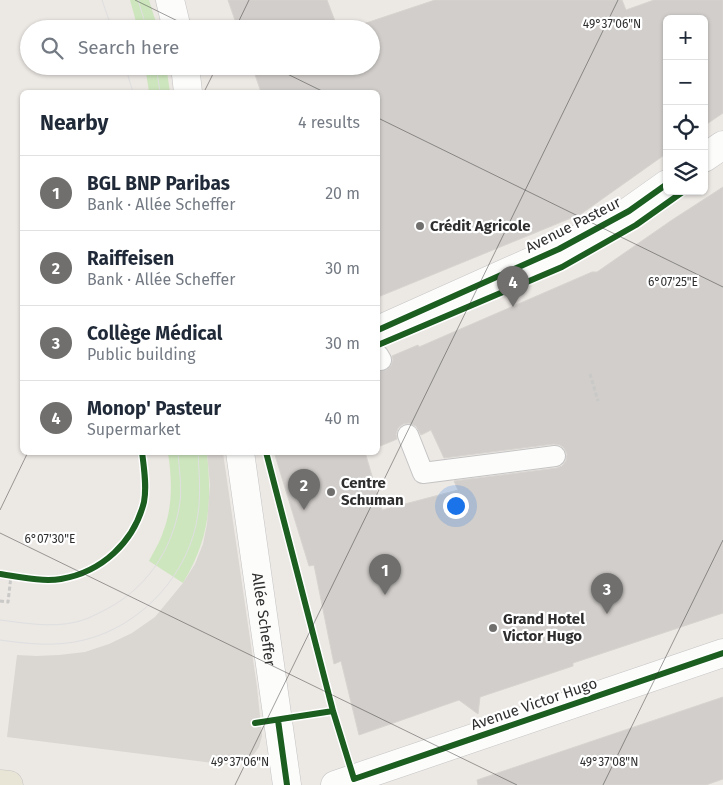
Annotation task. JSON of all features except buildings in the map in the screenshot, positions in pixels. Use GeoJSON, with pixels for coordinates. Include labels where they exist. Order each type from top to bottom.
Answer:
{"type":"FeatureCollection","features":[{"type":"Feature","properties":{"kind":"main road"},"geometry":{"type":"LineString","coordinates":[[0,784],[9,785]]}},
{"type":"Feature","properties":{"kind":"street"},"geometry":{"type":"LineString","coordinates":[[170,0],[175,20]]}},
{"type":"Feature","properties":{"kind":"street"},"geometry":{"type":"LineString","coordinates":[[186,75],[188,90]]}},
{"type":"Feature","properties":{"kind":"street"},"geometry":{"type":"LineString","coordinates":[[708,155],[723,145]]}},
{"type":"Feature","properties":{"kind":"street","name":"Avenue Pasteur"},"geometry":{"type":"LineString","coordinates":[[380,329],[559,249],[629,211],[663,187]]}},
{"type":"Feature","properties":{"kind":"street","name":"Allée Scheffer"},"geometry":{"type":"LineString","coordinates":[[240,455],[287,785]]}},
{"type":"Feature","properties":{"kind":"street","name":"Avenue Victor Hugo"},"geometry":{"type":"LineString","coordinates":[[335,785],[723,653]]}},
{"type":"Feature","properties":{"kind":"lane"},"geometry":{"type":"LineString","coordinates":[[408,435],[423,473],[555,456]]}},
{"type":"Feature","properties":{"kind":"path"},"geometry":{"type":"LineString","coordinates":[[590,374],[598,401]]}},
{"type":"Feature","properties":{"kind":"path"},"geometry":{"type":"LineString","coordinates":[[0,601],[8,602],[8,575],[19,577]]}},
{"type":"Feature","properties":{"kind":"green space"},"geometry":{"type":"Polygon","coordinates":[[[130,0],[149,0],[155,20],[136,20],[130,0]]]}},
{"type":"Feature","properties":{"kind":"green space"},"geometry":{"type":"Polygon","coordinates":[[[146,75],[167,75],[170,90],[149,90],[146,75]]]}},
{"type":"Feature","properties":{"kind":"green space"},"geometry":{"type":"Polygon","coordinates":[[[168,455],[207,455],[209,504],[207,520],[199,551],[183,583],[149,561],[162,536],[169,513],[170,472],[168,455]]]}},
{"type":"Feature","properties":{"kind":"shaded area"},"geometry":{"type":"Polygon","coordinates":[[[207,455],[223,455],[257,687],[262,736],[259,747],[252,757],[241,763],[229,765],[7,737],[17,655],[59,655],[85,652],[109,644],[132,633],[155,617],[183,583],[195,564],[203,544],[207,524],[210,485],[207,455]]]}},
{"type":"Feature","properties":{"kind":"tram line"},"geometry":{"type":"LineString","coordinates":[[102,0],[109,20]]}},
{"type":"Feature","properties":{"kind":"tram line"},"geometry":{"type":"LineString","coordinates":[[138,0],[144,20]]}},
{"type":"Feature","properties":{"kind":"tram line"},"geometry":{"type":"LineString","coordinates":[[128,75],[132,90]]}},
{"type":"Feature","properties":{"kind":"tram line"},"geometry":{"type":"LineString","coordinates":[[157,75],[160,90]]}},
{"type":"Feature","properties":{"kind":"tram line"},"geometry":{"type":"LineString","coordinates":[[0,620],[28,624],[67,624],[86,619],[101,612],[131,593],[154,568],[164,553],[171,537],[181,496],[178,455]]}},
{"type":"Feature","properties":{"kind":"tram line"},"geometry":{"type":"LineString","coordinates":[[0,640],[32,644],[52,644],[84,640],[105,633],[125,623],[143,610],[160,594],[174,576],[185,557],[193,536],[198,514],[200,483],[198,455]]}},
{"type":"Feature","properties":{"kind":"cycle path"},"geometry":{"type":"LineString","coordinates":[[380,329],[559,249],[629,211],[663,187]]}},
{"type":"Feature","properties":{"kind":"cycle path"},"geometry":{"type":"LineString","coordinates":[[380,344],[562,267],[636,225],[678,195]]}},
{"type":"Feature","properties":{"kind":"cycle path"},"geometry":{"type":"LineString","coordinates":[[0,574],[39,580],[61,579],[90,570],[114,553],[133,530],[144,502],[145,484],[142,455]]}},
{"type":"Feature","properties":{"kind":"cycle path"},"geometry":{"type":"LineString","coordinates":[[267,455],[333,711],[354,779],[723,653]]}},
{"type":"Feature","properties":{"kind":"cycle path"},"geometry":{"type":"LineString","coordinates":[[255,723],[333,711]]}},
{"type":"Feature","properties":{"kind":"cycle path"},"geometry":{"type":"LineString","coordinates":[[278,720],[287,785]]}},
{"type":"Feature","properties":{"kind":"place","name":"Crédit Agricole"},"geometry":{"type":"Point","coordinates":[420,226]}},
{"type":"Feature","properties":{"kind":"place","name":"Monop' Pasteur"},"geometry":{"type":"Point","coordinates":[513,307]}},
{"type":"Feature","properties":{"kind":"place","name":"Centre Schuman"},"geometry":{"type":"Point","coordinates":[331,492]}},
{"type":"Feature","properties":{"kind":"place","name":"Raiffeisen"},"geometry":{"type":"Point","coordinates":[304,510]}},
{"type":"Feature","properties":{"kind":"place","name":"BGL BNP Paribas"},"geometry":{"type":"Point","coordinates":[385,595]}},
{"type":"Feature","properties":{"kind":"place","name":"Collège Médical"},"geometry":{"type":"Point","coordinates":[607,614]}},
{"type":"Feature","properties":{"kind":"place","name":"Grand Hotel Victor Hugo"},"geometry":{"type":"Point","coordinates":[493,628]}}]}
